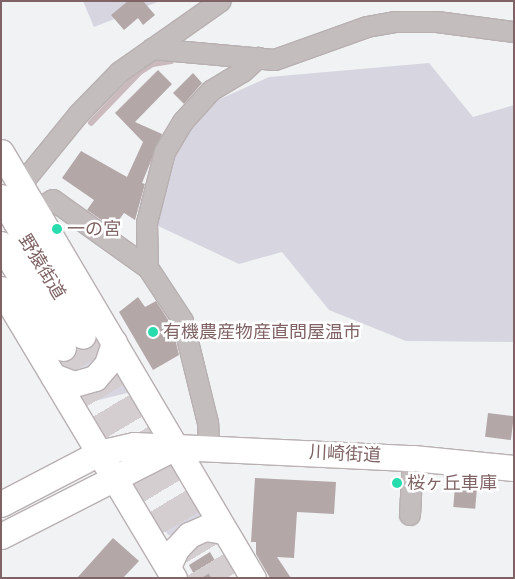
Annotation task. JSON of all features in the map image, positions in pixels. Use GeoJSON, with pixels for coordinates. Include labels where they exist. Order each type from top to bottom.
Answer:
{"type":"FeatureCollection","features":[{"type":"Feature","properties":{"kind":"main road"},"geometry":{"type":"LineString","coordinates":[[1,152],[11,191],[36,211],[253,578]]}},
{"type":"Feature","properties":{"kind":"main road","name":"野猿街道"},"geometry":{"type":"LineString","coordinates":[[1,244],[73,342],[11,191]]}},
{"type":"Feature","properties":{"kind":"main road"},"geometry":{"type":"LineString","coordinates":[[1,289],[171,572]]}},
{"type":"Feature","properties":{"kind":"main road"},"geometry":{"type":"LineString","coordinates":[[53,376],[74,384],[95,378],[107,364],[114,342]]}},
{"type":"Feature","properties":{"kind":"main road","name":"川崎街道"},"geometry":{"type":"LineString","coordinates":[[1,504],[99,452],[134,445],[413,458],[514,468]]}},
{"type":"Feature","properties":{"kind":"main road","name":"川崎街道"},"geometry":{"type":"LineString","coordinates":[[1,536],[176,446]]}},
{"type":"Feature","properties":{"kind":"main road"},"geometry":{"type":"LineString","coordinates":[[171,572],[176,549],[189,535],[205,528],[225,531]]}},
{"type":"Feature","properties":{"kind":"street"},"geometry":{"type":"LineString","coordinates":[[11,191],[78,115],[120,72],[221,1]]}},
{"type":"Feature","properties":{"kind":"street"},"geometry":{"type":"LineString","coordinates":[[152,49],[275,60],[367,27],[395,22],[437,22],[514,32]]}},
{"type":"Feature","properties":{"kind":"street"},"geometry":{"type":"LineString","coordinates":[[148,268],[147,223],[165,152],[183,122],[211,91],[243,72],[258,58]]}},
{"type":"Feature","properties":{"kind":"street"},"geometry":{"type":"LineString","coordinates":[[36,211],[53,200],[148,268],[183,321],[208,423],[209,447]]}},
{"type":"Feature","properties":{"kind":"street"},"geometry":{"type":"LineString","coordinates":[[410,514],[413,458]]}},
{"type":"Feature","properties":{"kind":"shaded area"},"geometry":{"type":"Polygon","coordinates":[[[83,1],[160,1],[94,27],[83,1]]]}},
{"type":"Feature","properties":{"kind":"shaded area"},"geometry":{"type":"Polygon","coordinates":[[[429,63],[473,117],[514,105],[514,342],[406,341],[329,310],[282,252],[239,264],[154,224],[164,176],[183,131],[218,100],[269,77],[429,63]]]}},
{"type":"Feature","properties":{"kind":"shaded area"},"geometry":{"type":"Polygon","coordinates":[[[95,331],[101,345],[91,369],[78,374],[64,370],[55,354],[95,331]]]}},
{"type":"Feature","properties":{"kind":"shaded area"},"geometry":{"type":"Polygon","coordinates":[[[116,369],[131,392],[83,404],[78,394],[116,369]]]}},
{"type":"Feature","properties":{"kind":"shaded area"},"geometry":{"type":"Polygon","coordinates":[[[201,511],[203,519],[173,536],[168,535],[157,514],[201,511]]]}},
{"type":"Feature","properties":{"kind":"building"},"geometry":{"type":"Polygon","coordinates":[[[128,1],[143,1],[155,15],[143,25],[138,18],[124,30],[111,15],[128,1]]]}},
{"type":"Feature","properties":{"kind":"building"},"geometry":{"type":"Polygon","coordinates":[[[158,70],[172,84],[135,122],[162,134],[142,183],[145,184],[135,220],[124,213],[113,228],[87,210],[94,200],[62,178],[81,151],[127,177],[143,142],[115,113],[158,70]]]}},
{"type":"Feature","properties":{"kind":"building"},"geometry":{"type":"Polygon","coordinates":[[[193,73],[202,83],[184,104],[173,93],[193,73]]]}},
{"type":"Feature","properties":{"kind":"building","name":"有機農産物産直問屋温市"},"geometry":{"type":"Polygon","coordinates":[[[138,297],[145,307],[156,301],[172,326],[179,355],[153,370],[119,312],[138,297]]]}},
{"type":"Feature","properties":{"kind":"building"},"geometry":{"type":"Polygon","coordinates":[[[488,413],[514,416],[511,440],[485,437],[488,413]]]}},
{"type":"Feature","properties":{"kind":"building"},"geometry":{"type":"Polygon","coordinates":[[[255,478],[336,482],[334,514],[297,512],[294,558],[277,557],[291,578],[270,578],[256,554],[256,542],[251,542],[255,478]]]}},
{"type":"Feature","properties":{"kind":"building"},"geometry":{"type":"Polygon","coordinates":[[[455,487],[477,489],[475,509],[453,507],[455,487]]]}},
{"type":"Feature","properties":{"kind":"building"},"geometry":{"type":"Polygon","coordinates":[[[113,538],[139,561],[123,578],[77,578],[113,538]]]}},
{"type":"Feature","properties":{"kind":"building"},"geometry":{"type":"Polygon","coordinates":[[[210,552],[225,578],[196,578],[189,565],[210,552]]]}},
{"type":"Feature","properties":{"kind":"waterway"},"geometry":{"type":"LineString","coordinates":[[91,123],[140,72],[153,64],[171,61]]}},
{"type":"Feature","properties":{"kind":"tunnel"},"geometry":{"type":"LineString","coordinates":[[83,336],[226,578]]}},
{"type":"Feature","properties":{"kind":"tunnel"},"geometry":{"type":"LineString","coordinates":[[63,348],[200,578]]}},
{"type":"Feature","properties":{"kind":"place","name":"一の宮"},"geometry":{"type":"Point","coordinates":[57,229]}},
{"type":"Feature","properties":{"kind":"place","name":"有機農産物産直問屋温市"},"geometry":{"type":"Point","coordinates":[153,332]}},
{"type":"Feature","properties":{"kind":"place","name":"桜ヶ丘車庫"},"geometry":{"type":"Point","coordinates":[397,483]}}]}
